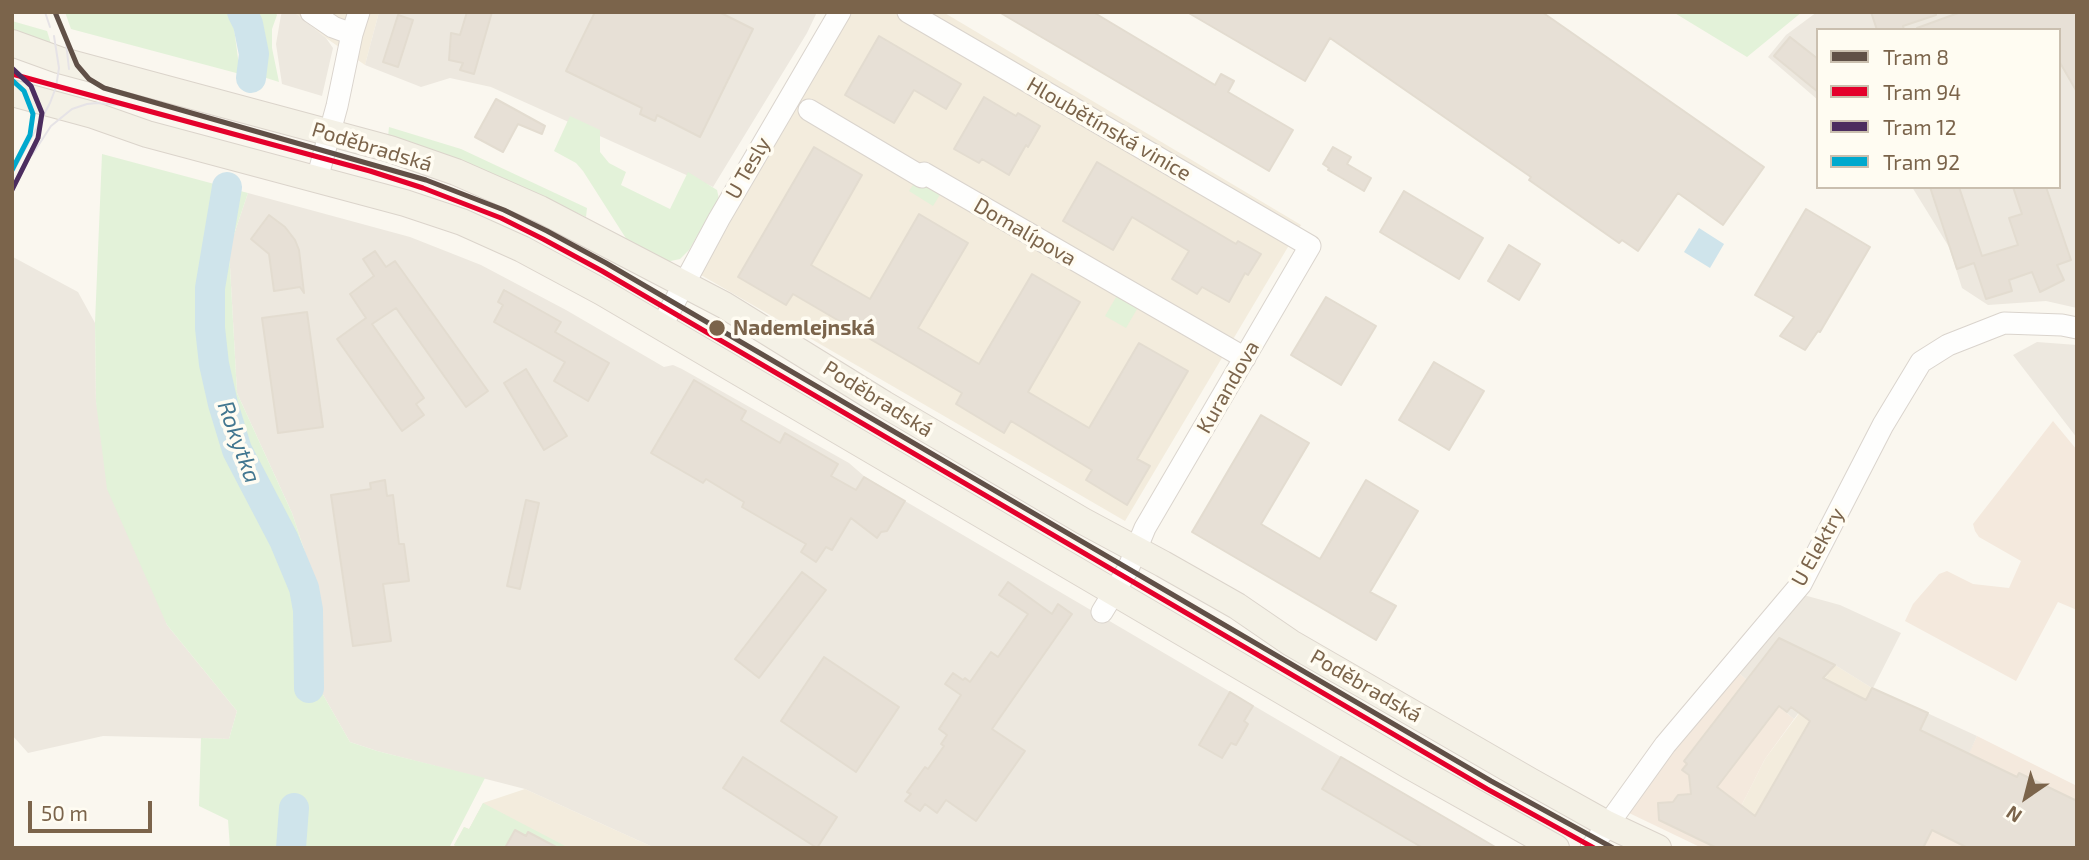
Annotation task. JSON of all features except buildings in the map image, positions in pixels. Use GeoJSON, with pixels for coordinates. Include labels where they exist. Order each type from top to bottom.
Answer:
{"type":"FeatureCollection","features":[{"type":"Feature","properties":{"kind":"main road","name":"Poděbradská"},"geometry":{"type":"LineString","coordinates":[[12,43],[59,60],[384,147],[456,172],[540,209],[724,305],[884,404],[1083,521],[1141,538],[1237,606],[1315,656],[1530,782],[1657,848]]}},
{"type":"Feature","properties":{"kind":"main road","name":"Poděbradská"},"geometry":{"type":"LineString","coordinates":[[12,93],[93,115],[147,134],[405,203],[481,230],[523,249],[661,327],[1108,603],[1556,848]]}},
{"type":"Feature","properties":{"kind":"street"},"geometry":{"type":"LineString","coordinates":[[312,12],[333,27],[352,34]]}},
{"type":"Feature","properties":{"kind":"street"},"geometry":{"type":"LineString","coordinates":[[317,179],[359,12]]}},
{"type":"Feature","properties":{"kind":"street","name":"U Tesly"},"geometry":{"type":"LineString","coordinates":[[661,327],[737,186],[840,12]]}},
{"type":"Feature","properties":{"kind":"street","name":"Hloubětínská vinice"},"geometry":{"type":"LineString","coordinates":[[908,12],[1310,246]]}},
{"type":"Feature","properties":{"kind":"street","name":"Domalípova"},"geometry":{"type":"LineString","coordinates":[[809,110],[922,177],[924,173],[1245,358]]}},
{"type":"Feature","properties":{"kind":"street","name":"Kurandova"},"geometry":{"type":"LineString","coordinates":[[1108,603],[1141,538],[1310,246]]}},
{"type":"Feature","properties":{"kind":"street","name":"U Elektry"},"geometry":{"type":"LineString","coordinates":[[1591,848],[1665,745],[1801,584],[1883,425],[1921,362],[1948,345],[2004,323],[2062,324],[2077,328]]}},
{"type":"Feature","properties":{"kind":"shaded area"},"geometry":{"type":"Polygon","coordinates":[[[283,12],[294,12],[326,38],[333,48],[322,96],[282,84],[276,44],[283,12]]]}},
{"type":"Feature","properties":{"kind":"shaded area"},"geometry":{"type":"Polygon","coordinates":[[[294,12],[379,12],[365,65],[326,38],[294,12]]]}},
{"type":"Feature","properties":{"kind":"shaded area"},"geometry":{"type":"Polygon","coordinates":[[[379,12],[817,12],[807,33],[713,187],[491,87],[450,78],[421,87],[365,65],[379,12]]]}},
{"type":"Feature","properties":{"kind":"shaded area"},"geometry":{"type":"Polygon","coordinates":[[[846,12],[943,12],[1301,225],[1125,521],[701,275],[846,12]]]}},
{"type":"Feature","properties":{"kind":"shaded area"},"geometry":{"type":"Polygon","coordinates":[[[1817,12],[2077,12],[2077,308],[2046,301],[1988,305],[1962,288],[1949,247],[1913,189],[2061,189],[2061,28],[1816,28],[1816,98],[1768,57],[1786,35],[1817,12]]]}},
{"type":"Feature","properties":{"kind":"shaded area"},"geometry":{"type":"Polygon","coordinates":[[[248,193],[410,237],[481,265],[664,367],[673,365],[682,369],[849,463],[864,476],[905,501],[1440,815],[1421,848],[655,848],[525,789],[350,742],[322,693],[318,592],[292,513],[237,393],[229,249],[248,193]]]}},
{"type":"Feature","properties":{"kind":"shaded area"},"geometry":{"type":"Polygon","coordinates":[[[13,257],[78,292],[95,323],[96,402],[167,625],[237,711],[229,739],[103,736],[28,753],[12,735],[13,257]]]}},
{"type":"Feature","properties":{"kind":"shaded area"},"geometry":{"type":"Polygon","coordinates":[[[2037,342],[2077,345],[2077,438],[2013,355],[2037,342]]]}},
{"type":"Feature","properties":{"kind":"shaded area"},"geometry":{"type":"Polygon","coordinates":[[[2053,421],[2077,450],[2077,610],[2058,602],[2016,681],[1905,621],[1913,604],[1939,574],[1947,571],[1973,584],[2009,588],[2021,561],[1979,537],[1973,524],[2053,421]]]}},
{"type":"Feature","properties":{"kind":"shaded area"},"geometry":{"type":"Polygon","coordinates":[[[1800,594],[1840,605],[1901,633],[1873,688],[1977,736],[1969,754],[1801,832],[1872,688],[1835,665],[1794,719],[1735,670],[1800,594]]]}},
{"type":"Feature","properties":{"kind":"shaded area"},"geometry":{"type":"Polygon","coordinates":[[[1835,665],[1872,688],[1801,832],[1720,848],[1765,759],[1835,665]]]}},
{"type":"Feature","properties":{"kind":"shaded area"},"geometry":{"type":"Polygon","coordinates":[[[1735,670],[1794,719],[1765,759],[1720,848],[1702,848],[1627,812],[1735,670]]]}},
{"type":"Feature","properties":{"kind":"shaded area"},"geometry":{"type":"Polygon","coordinates":[[[1977,736],[2077,786],[2077,848],[1923,848],[1977,736]]]}},
{"type":"Feature","properties":{"kind":"shaded area"},"geometry":{"type":"Polygon","coordinates":[[[525,789],[655,848],[458,848],[454,845],[464,827],[469,829],[483,803],[525,789]]]}},
{"type":"Feature","properties":{"kind":"green space"},"geometry":{"type":"Polygon","coordinates":[[[65,12],[229,12],[233,20],[240,74],[71,29],[65,12]]]}},
{"type":"Feature","properties":{"kind":"green space"},"geometry":{"type":"Polygon","coordinates":[[[249,12],[275,12],[277,15],[272,29],[272,48],[279,82],[260,76],[262,44],[249,12]]]}},
{"type":"Feature","properties":{"kind":"green space"},"geometry":{"type":"Polygon","coordinates":[[[1673,12],[1802,12],[1747,57],[1673,12]]]}},
{"type":"Feature","properties":{"kind":"green space"},"geometry":{"type":"Polygon","coordinates":[[[12,21],[47,31],[52,47],[12,30],[12,21]]]}},
{"type":"Feature","properties":{"kind":"green space"},"geometry":{"type":"Polygon","coordinates":[[[570,116],[600,130],[600,152],[609,163],[626,172],[621,185],[670,209],[688,172],[717,190],[719,199],[689,250],[680,259],[666,262],[627,240],[583,171],[576,163],[554,151],[570,116]]]}},
{"type":"Feature","properties":{"kind":"green space"},"geometry":{"type":"Polygon","coordinates":[[[389,127],[461,149],[587,208],[586,217],[494,175],[388,137],[389,127]]]}},
{"type":"Feature","properties":{"kind":"green space"},"geometry":{"type":"Polygon","coordinates":[[[102,154],[248,193],[229,249],[237,393],[292,513],[318,592],[322,693],[350,742],[485,778],[449,848],[230,848],[228,820],[199,806],[201,738],[229,739],[237,711],[167,625],[107,489],[96,402],[95,323],[102,154]]]}},
{"type":"Feature","properties":{"kind":"green space"},"geometry":{"type":"Polygon","coordinates":[[[917,179],[941,193],[933,206],[909,191],[917,179]]]}},
{"type":"Feature","properties":{"kind":"green space"},"geometry":{"type":"Polygon","coordinates":[[[1119,292],[1140,304],[1126,328],[1105,316],[1119,292]]]}},
{"type":"Feature","properties":{"kind":"green space"},"geometry":{"type":"Polygon","coordinates":[[[483,803],[569,848],[557,848],[528,832],[526,836],[515,830],[505,848],[458,848],[454,845],[464,827],[469,829],[483,803]]]}},
{"type":"Feature","properties":{"kind":"water"},"geometry":{"type":"Polygon","coordinates":[[[1699,228],[1724,244],[1710,268],[1684,252],[1699,228]]]}},
{"type":"Feature","properties":{"kind":"waterway","name":"Rokytka"},"geometry":{"type":"LineString","coordinates":[[242,12],[248,24],[254,54],[251,78]]}},
{"type":"Feature","properties":{"kind":"waterway","name":"Rokytka"},"geometry":{"type":"LineString","coordinates":[[227,187],[210,288],[210,328],[214,364],[237,450],[284,540],[304,588],[308,610],[309,688]]}},
{"type":"Feature","properties":{"kind":"waterway","name":"Rokytka"},"geometry":{"type":"LineString","coordinates":[[291,848],[294,808]]}},
{"type":"Feature","properties":{"kind":"tram line"},"geometry":{"type":"LineString","coordinates":[[45,12],[50,27]]}},
{"type":"Feature","properties":{"kind":"tram line","name":"8"},"geometry":{"type":"LineString","coordinates":[[55,12],[77,65],[89,79],[104,88],[426,180],[504,210],[547,231],[1491,781],[1613,848]]}},
{"type":"Feature","properties":{"kind":"tram line"},"geometry":{"type":"LineString","coordinates":[[12,174],[56,87],[59,68],[54,36]]}},
{"type":"Feature","properties":{"kind":"tram line"},"geometry":{"type":"LineString","coordinates":[[66,42],[69,69]]}},
{"type":"Feature","properties":{"kind":"tram line","name":"12"},"geometry":{"type":"LineString","coordinates":[[12,68],[31,86],[42,113],[38,138],[12,190]]}},
{"type":"Feature","properties":{"kind":"tram line","name":"94"},"geometry":{"type":"LineString","coordinates":[[12,74],[370,171],[501,218],[602,271],[1487,789],[1594,848]]}},
{"type":"Feature","properties":{"kind":"tram line","name":"92"},"geometry":{"type":"LineString","coordinates":[[12,80],[24,91],[33,114],[30,135],[12,170]]}},
{"type":"Feature","properties":{"kind":"tram line"},"geometry":{"type":"LineString","coordinates":[[32,155],[51,126],[72,109],[97,103],[127,106]]}},
{"type":"Feature","properties":{"kind":"place","name":"Nademlejnská"},"geometry":{"type":"Point","coordinates":[717,328]}}]}
